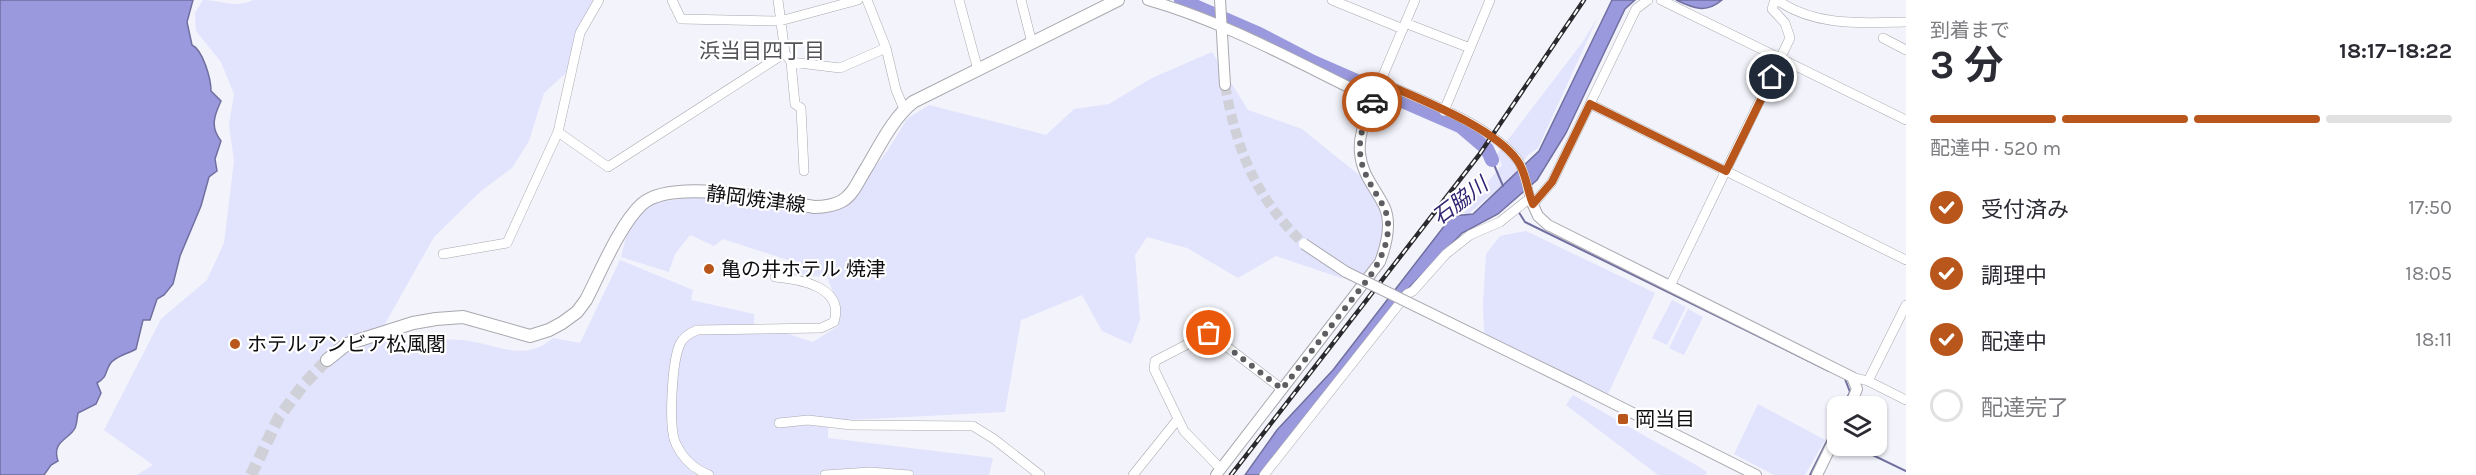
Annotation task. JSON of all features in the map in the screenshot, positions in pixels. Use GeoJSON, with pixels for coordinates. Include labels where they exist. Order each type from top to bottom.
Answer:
{"type":"FeatureCollection","features":[{"type":"Feature","properties":{"kind":"main road","name":"静岡焼津線"},"geometry":{"type":"LineString","coordinates":[[327,360],[347,344],[413,323],[436,319],[463,317],[531,336],[549,330],[577,312],[586,300],[621,234],[642,204],[659,195],[702,191],[729,192],[814,207],[842,201],[852,192],[904,109],[913,102],[1118,0]]}},
{"type":"Feature","properties":{"kind":"street"},"geometry":{"type":"LineString","coordinates":[[443,254],[507,243],[558,132],[580,33],[599,0]]}},
{"type":"Feature","properties":{"kind":"street"},"geometry":{"type":"LineString","coordinates":[[672,0],[681,19],[780,21],[858,0]]}},
{"type":"Feature","properties":{"kind":"street"},"geometry":{"type":"LineString","coordinates":[[778,0],[785,53],[791,62],[795,104],[801,108],[804,171]]}},
{"type":"Feature","properties":{"kind":"street"},"geometry":{"type":"LineString","coordinates":[[867,0],[886,48],[896,90],[904,109]]}},
{"type":"Feature","properties":{"kind":"street"},"geometry":{"type":"LineString","coordinates":[[959,0],[978,70]]}},
{"type":"Feature","properties":{"kind":"street"},"geometry":{"type":"LineString","coordinates":[[1021,0],[1032,43]]}},
{"type":"Feature","properties":{"kind":"street"},"geometry":{"type":"LineString","coordinates":[[1148,0],[1221,26],[1373,99]]}},
{"type":"Feature","properties":{"kind":"street"},"geometry":{"type":"LineString","coordinates":[[1220,0],[1225,85]]}},
{"type":"Feature","properties":{"kind":"street"},"geometry":{"type":"LineString","coordinates":[[1282,389],[1209,333],[1155,361],[1154,369],[1184,431],[1219,472],[1380,262],[1387,230],[1386,213],[1365,175],[1360,152],[1363,127],[1415,0]]}},
{"type":"Feature","properties":{"kind":"street"},"geometry":{"type":"LineString","coordinates":[[1444,111],[1490,0]]}},
{"type":"Feature","properties":{"kind":"street"},"geometry":{"type":"LineString","coordinates":[[1264,475],[1407,294],[1413,291],[1446,254],[1470,235],[1500,222],[1552,182],[1636,9],[1648,0]]}},
{"type":"Feature","properties":{"kind":"street"},"geometry":{"type":"LineString","coordinates":[[1661,0],[1906,120]]}},
{"type":"Feature","properties":{"kind":"street"},"geometry":{"type":"LineString","coordinates":[[1670,286],[1781,58],[1790,33],[1772,9],[1776,0],[1791,9],[1818,19],[1850,23],[1906,22]]}},
{"type":"Feature","properties":{"kind":"street"},"geometry":{"type":"LineString","coordinates":[[1338,1],[1470,48]]}},
{"type":"Feature","properties":{"kind":"street"},"geometry":{"type":"LineString","coordinates":[[1883,38],[1906,50]]}},
{"type":"Feature","properties":{"kind":"street"},"geometry":{"type":"LineString","coordinates":[[791,62],[840,68],[886,48]]}},
{"type":"Feature","properties":{"kind":"street"},"geometry":{"type":"LineString","coordinates":[[558,132],[608,166],[785,53]]}},
{"type":"Feature","properties":{"kind":"street"},"geometry":{"type":"LineString","coordinates":[[1381,82],[1467,121],[1502,145],[1518,161],[1528,202],[1548,225],[1852,377],[1868,381],[1906,400]]}},
{"type":"Feature","properties":{"kind":"street"},"geometry":{"type":"LineString","coordinates":[[1590,104],[1906,260]]}},
{"type":"Feature","properties":{"kind":"street"},"geometry":{"type":"LineString","coordinates":[[1304,244],[1346,272],[1756,475]]}},
{"type":"Feature","properties":{"kind":"street"},"geometry":{"type":"LineString","coordinates":[[709,475],[698,471],[689,463],[675,443],[673,435],[670,419],[677,355],[681,341],[697,330],[821,328],[834,322],[835,307],[827,292],[816,285],[795,278],[775,277]]}},
{"type":"Feature","properties":{"kind":"street"},"geometry":{"type":"LineString","coordinates":[[1868,381],[1906,305]]}},
{"type":"Feature","properties":{"kind":"street"},"geometry":{"type":"LineString","coordinates":[[1852,377],[1857,388],[1854,396]]}},
{"type":"Feature","properties":{"kind":"street"},"geometry":{"type":"LineString","coordinates":[[1133,475],[1178,419]]}},
{"type":"Feature","properties":{"kind":"street"},"geometry":{"type":"LineString","coordinates":[[779,423],[808,420],[851,425],[974,426],[1040,475]]}},
{"type":"Feature","properties":{"kind":"street"},"geometry":{"type":"LineString","coordinates":[[1817,475],[1827,455]]}},
{"type":"Feature","properties":{"kind":"street"},"geometry":{"type":"LineString","coordinates":[[825,475],[870,472],[909,475]]}},
{"type":"Feature","properties":{"kind":"shaded area"},"geometry":{"type":"Polygon","coordinates":[[[203,0],[240,4],[253,0],[595,0],[570,69],[544,93],[529,141],[512,168],[481,191],[434,237],[386,322],[378,341],[462,340],[520,351],[542,346],[553,338],[580,343],[620,260],[693,290],[691,300],[754,314],[754,323],[813,342],[838,326],[837,302],[827,277],[784,274],[788,260],[723,239],[714,246],[690,235],[675,254],[669,272],[621,257],[629,225],[647,204],[707,195],[754,200],[849,202],[888,150],[907,119],[929,105],[1046,135],[1074,109],[1109,104],[1152,78],[1212,52],[1248,110],[1302,129],[1364,179],[1382,214],[1381,255],[1366,273],[1341,278],[1276,256],[1238,278],[1187,248],[1147,237],[1135,255],[1140,320],[1131,344],[1102,331],[1082,295],[1021,320],[1005,412],[828,421],[828,438],[993,458],[989,475],[137,475],[153,465],[104,430],[161,319],[207,280],[224,243],[234,161],[229,125],[234,94],[221,62],[196,31],[195,13],[203,0]]]}},
{"type":"Feature","properties":{"kind":"shaded area"},"geometry":{"type":"Polygon","coordinates":[[[1598,17],[1538,148],[1528,155],[1512,177],[1467,215],[1463,212],[1502,165],[1497,154],[1582,43],[1598,17]]]}},
{"type":"Feature","properties":{"kind":"shaded area"},"geometry":{"type":"Polygon","coordinates":[[[1526,231],[1655,293],[1608,394],[1484,333],[1486,254],[1500,236],[1526,231]]]}},
{"type":"Feature","properties":{"kind":"shaded area"},"geometry":{"type":"Polygon","coordinates":[[[1672,300],[1686,307],[1667,345],[1652,338],[1672,300]]]}},
{"type":"Feature","properties":{"kind":"shaded area"},"geometry":{"type":"Polygon","coordinates":[[[1688,309],[1703,317],[1684,355],[1669,348],[1688,309]]]}},
{"type":"Feature","properties":{"kind":"shaded area"},"geometry":{"type":"Polygon","coordinates":[[[1573,395],[1707,472],[1705,475],[1658,475],[1566,405],[1573,395]]]}},
{"type":"Feature","properties":{"kind":"shaded area"},"geometry":{"type":"Polygon","coordinates":[[[1758,404],[1825,440],[1805,475],[1774,475],[1734,454],[1758,404]]]}},
{"type":"Feature","properties":{"kind":"water"},"geometry":{"type":"Polygon","coordinates":[[[0,0],[193,0],[187,22],[192,45],[203,59],[210,79],[211,91],[221,101],[214,121],[215,131],[221,141],[215,159],[217,171],[209,177],[201,206],[180,256],[173,284],[164,295],[157,299],[150,320],[143,320],[136,349],[112,361],[104,377],[97,383],[101,393],[96,404],[78,413],[73,432],[62,441],[57,449],[58,461],[51,465],[44,475],[0,475],[0,0]]]}},
{"type":"Feature","properties":{"kind":"water"},"geometry":{"type":"Polygon","coordinates":[[[1612,0],[1635,0],[1625,9],[1566,133],[1537,180],[1498,214],[1462,233],[1406,291],[1259,475],[1245,475],[1277,430],[1333,370],[1452,216],[1473,214],[1539,151],[1612,0]]]}},
{"type":"Feature","properties":{"kind":"water"},"geometry":{"type":"Polygon","coordinates":[[[1676,0],[1722,0],[1710,7],[1699,8],[1676,0]]]}},
{"type":"Feature","properties":{"kind":"waterway","name":"石脇川"},"geometry":{"type":"LineString","coordinates":[[1181,0],[1259,34],[1313,62],[1460,126],[1487,149],[1492,160]]}},
{"type":"Feature","properties":{"kind":"waterway"},"geometry":{"type":"LineString","coordinates":[[1492,160],[1503,186]]}},
{"type":"Feature","properties":{"kind":"waterway"},"geometry":{"type":"LineString","coordinates":[[1518,211],[1525,222],[1829,371]]}},
{"type":"Feature","properties":{"kind":"waterway"},"geometry":{"type":"LineString","coordinates":[[1845,379],[1850,392],[1848,396]]}},
{"type":"Feature","properties":{"kind":"waterway"},"geometry":{"type":"LineString","coordinates":[[1810,475],[1827,441]]}},
{"type":"Feature","properties":{"kind":"waterway"},"geometry":{"type":"LineString","coordinates":[[1875,456],[1906,471]]}},
{"type":"Feature","properties":{"kind":"tunnel"},"geometry":{"type":"LineString","coordinates":[[1225,85],[1242,152],[1251,172],[1273,209],[1304,244]]}},
{"type":"Feature","properties":{"kind":"tunnel"},"geometry":{"type":"LineString","coordinates":[[251,475],[279,417],[304,384],[327,360]]}},
{"type":"Feature","properties":{"kind":"railway"},"geometry":{"type":"LineString","coordinates":[[1231,475],[1479,155],[1584,0]]}},
{"type":"Feature","properties":{"kind":"way so far"},"geometry":{"type":"LineString","coordinates":[[1209,333],[1282,389],[1380,262],[1387,240],[1386,213],[1382,202],[1365,175],[1360,152],[1363,127],[1372,102]]}},
{"type":"Feature","properties":{"kind":"place","name":"亀の井ホテル 焼津"},"geometry":{"type":"Point","coordinates":[709,269]}},
{"type":"Feature","properties":{"kind":"place","name":"ホテルアンビア松風閣"},"geometry":{"type":"Point","coordinates":[235,344]}},
{"type":"Feature","properties":{"kind":"place","name":"岡当目"},"geometry":{"type":"Point","coordinates":[1623,419]}},
{"type":"Feature","properties":{"kind":"district","name":"浜当目四丁目"},"geometry":{"type":"Point","coordinates":[762,51]}},
{"type":"Feature","properties":{"kind":"route"},"geometry":{"type":"LineString","coordinates":[[1372,102],[1381,82],[1467,121],[1502,145],[1518,161],[1533,204],[1552,182],[1590,104],[1726,171],[1772,77]]}}]}
